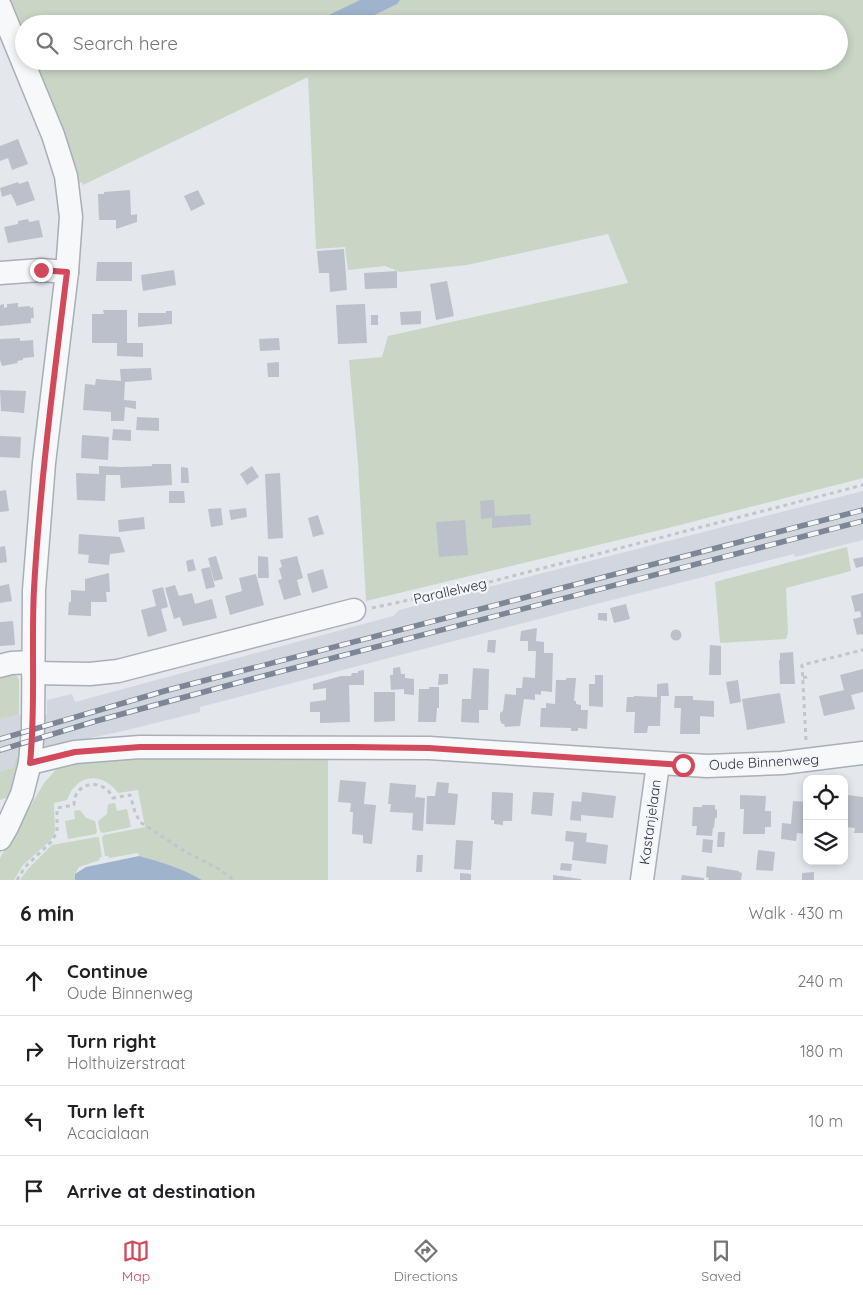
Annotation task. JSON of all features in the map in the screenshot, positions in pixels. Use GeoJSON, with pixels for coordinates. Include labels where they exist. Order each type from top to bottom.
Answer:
{"type":"FeatureCollection","features":[{"type":"Feature","properties":{"kind":"street"},"geometry":{"type":"LineString","coordinates":[[0,6],[15,43]]}},
{"type":"Feature","properties":{"kind":"street"},"geometry":{"type":"LineString","coordinates":[[0,839],[22,794],[30,763],[33,734],[34,590],[44,463],[67,272],[71,216],[66,176],[53,135],[26,70]]}},
{"type":"Feature","properties":{"kind":"street"},"geometry":{"type":"LineString","coordinates":[[0,273],[41,270],[67,272]]}},
{"type":"Feature","properties":{"kind":"street"},"geometry":{"type":"LineString","coordinates":[[0,666],[11,663],[33,668],[90,674],[118,672],[354,610]]}},
{"type":"Feature","properties":{"kind":"street","name":"Oude Binnenweg"},"geometry":{"type":"LineString","coordinates":[[839,757],[863,743]]}},
{"type":"Feature","properties":{"kind":"street","name":"Oude Binnenweg"},"geometry":{"type":"LineString","coordinates":[[30,763],[75,752],[140,747],[429,748],[658,764],[732,766],[807,761],[863,753]]}},
{"type":"Feature","properties":{"kind":"street","name":"Kastanjelaan"},"geometry":{"type":"LineString","coordinates":[[642,880],[658,764]]}},
{"type":"Feature","properties":{"kind":"path","name":"Parallelweg"},"geometry":{"type":"LineString","coordinates":[[354,610],[378,608],[478,585],[863,485]]}},
{"type":"Feature","properties":{"kind":"path"},"geometry":{"type":"LineString","coordinates":[[807,761],[802,664],[863,650]]}},
{"type":"Feature","properties":{"kind":"path"},"geometry":{"type":"LineString","coordinates":[[803,678],[810,676]]}},
{"type":"Feature","properties":{"kind":"path"},"geometry":{"type":"LineString","coordinates":[[17,880],[25,867],[51,842],[57,832],[57,808],[74,806],[76,795],[80,789],[86,785],[94,784],[104,787],[113,798],[130,795],[140,822],[234,880]]}},
{"type":"Feature","properties":{"kind":"shaded area"},"geometry":{"type":"Polygon","coordinates":[[[863,491],[863,540],[795,557],[794,554],[608,601],[200,707],[200,712],[43,748],[43,715],[47,714],[47,700],[72,694],[75,702],[393,616],[399,610],[863,491]]]}},
{"type":"Feature","properties":{"kind":"shaded area"},"geometry":{"type":"Polygon","coordinates":[[[21,716],[20,757],[16,757],[13,768],[0,771],[0,719],[21,716]]]}},
{"type":"Feature","properties":{"kind":"green space"},"geometry":{"type":"Polygon","coordinates":[[[6,0],[863,0],[863,478],[668,528],[366,601],[358,463],[349,360],[382,357],[388,336],[628,283],[608,234],[467,265],[400,272],[385,266],[348,270],[345,247],[316,249],[308,77],[83,185],[82,182],[75,184],[35,70],[848,70],[848,15],[15,15],[15,20],[6,0]]]}},
{"type":"Feature","properties":{"kind":"green space"},"geometry":{"type":"Polygon","coordinates":[[[847,547],[851,571],[786,588],[788,633],[786,639],[720,643],[715,582],[847,547]]]}},
{"type":"Feature","properties":{"kind":"green space"},"geometry":{"type":"Polygon","coordinates":[[[0,674],[14,674],[19,679],[19,715],[0,719],[0,674]]]}},
{"type":"Feature","properties":{"kind":"green space"},"geometry":{"type":"Polygon","coordinates":[[[16,757],[20,757],[18,774],[11,796],[0,800],[0,771],[13,768],[16,757]]]}},
{"type":"Feature","properties":{"kind":"green space"},"geometry":{"type":"Polygon","coordinates":[[[328,757],[328,880],[202,880],[179,869],[139,856],[138,853],[109,858],[105,856],[102,838],[104,835],[145,827],[138,790],[118,793],[105,781],[90,778],[77,785],[71,791],[67,800],[54,803],[55,831],[51,840],[23,865],[14,880],[0,880],[0,858],[44,783],[61,764],[77,760],[328,757]]]}},
{"type":"Feature","properties":{"kind":"green space"},"geometry":{"type":"Polygon","coordinates":[[[115,803],[117,811],[127,809],[131,827],[103,833],[100,831],[98,821],[107,814],[108,804],[115,803]]]}},
{"type":"Feature","properties":{"kind":"green space"},"geometry":{"type":"Polygon","coordinates":[[[80,810],[86,818],[95,821],[96,834],[68,839],[65,821],[75,819],[74,811],[80,810]]]}},
{"type":"Feature","properties":{"kind":"green space"},"geometry":{"type":"Polygon","coordinates":[[[99,838],[102,857],[99,858],[100,860],[79,867],[75,874],[75,880],[20,880],[28,869],[52,845],[99,838]]]}},
{"type":"Feature","properties":{"kind":"water"},"geometry":{"type":"Polygon","coordinates":[[[360,0],[400,0],[397,4],[374,15],[329,15],[360,0]]]}},
{"type":"Feature","properties":{"kind":"water"},"geometry":{"type":"Polygon","coordinates":[[[139,856],[179,869],[202,880],[75,880],[75,874],[86,867],[139,856]]]}},
{"type":"Feature","properties":{"kind":"building"},"geometry":{"type":"Polygon","coordinates":[[[18,139],[28,164],[12,170],[8,158],[0,161],[0,146],[18,139]]]}},
{"type":"Feature","properties":{"kind":"building"},"geometry":{"type":"Polygon","coordinates":[[[28,181],[35,200],[17,206],[11,194],[2,197],[0,188],[28,181]]]}},
{"type":"Feature","properties":{"kind":"building"},"geometry":{"type":"Polygon","coordinates":[[[130,190],[131,215],[137,214],[137,222],[116,229],[116,220],[99,220],[98,194],[130,190]]]}},
{"type":"Feature","properties":{"kind":"building"},"geometry":{"type":"Polygon","coordinates":[[[198,190],[205,204],[191,211],[184,196],[198,190]]]}},
{"type":"Feature","properties":{"kind":"building"},"geometry":{"type":"Polygon","coordinates":[[[28,219],[29,222],[39,220],[43,237],[8,243],[4,227],[18,224],[18,221],[28,219]]]}},
{"type":"Feature","properties":{"kind":"building"},"geometry":{"type":"Polygon","coordinates":[[[344,249],[347,290],[330,292],[329,273],[319,273],[317,251],[344,249]]]}},
{"type":"Feature","properties":{"kind":"building"},"geometry":{"type":"Polygon","coordinates":[[[97,262],[132,262],[132,281],[96,281],[97,262]]]}},
{"type":"Feature","properties":{"kind":"building"},"geometry":{"type":"Polygon","coordinates":[[[174,270],[176,285],[143,291],[141,275],[174,270]]]}},
{"type":"Feature","properties":{"kind":"building"},"geometry":{"type":"Polygon","coordinates":[[[397,271],[397,288],[365,289],[364,273],[397,271]]]}},
{"type":"Feature","properties":{"kind":"building"},"geometry":{"type":"Polygon","coordinates":[[[447,281],[454,316],[436,320],[430,284],[447,281]]]}},
{"type":"Feature","properties":{"kind":"building"},"geometry":{"type":"Polygon","coordinates":[[[18,303],[18,307],[33,307],[34,318],[31,318],[31,323],[0,326],[0,305],[4,304],[4,308],[7,307],[7,304],[18,303]]]}},
{"type":"Feature","properties":{"kind":"building"},"geometry":{"type":"Polygon","coordinates":[[[365,304],[367,343],[338,344],[336,305],[365,304]]]}},
{"type":"Feature","properties":{"kind":"building"},"geometry":{"type":"Polygon","coordinates":[[[103,310],[127,310],[127,343],[143,343],[143,357],[117,356],[117,343],[92,343],[92,314],[104,314],[103,310]]]}},
{"type":"Feature","properties":{"kind":"building"},"geometry":{"type":"Polygon","coordinates":[[[166,311],[172,311],[172,324],[138,327],[138,313],[166,313],[166,311]]]}},
{"type":"Feature","properties":{"kind":"building"},"geometry":{"type":"Polygon","coordinates":[[[421,311],[421,324],[401,325],[400,312],[421,311]]]}},
{"type":"Feature","properties":{"kind":"building"},"geometry":{"type":"Polygon","coordinates":[[[371,315],[378,315],[378,325],[371,325],[371,315]]]}},
{"type":"Feature","properties":{"kind":"building"},"geometry":{"type":"Polygon","coordinates":[[[20,338],[20,341],[33,340],[34,357],[23,358],[23,360],[17,361],[18,363],[2,366],[0,360],[0,339],[20,338]]]}},
{"type":"Feature","properties":{"kind":"building"},"geometry":{"type":"Polygon","coordinates":[[[279,338],[280,350],[260,351],[259,339],[279,338]]]}},
{"type":"Feature","properties":{"kind":"building"},"geometry":{"type":"Polygon","coordinates":[[[279,362],[279,377],[268,377],[267,363],[279,362]]]}},
{"type":"Feature","properties":{"kind":"building"},"geometry":{"type":"Polygon","coordinates":[[[151,368],[152,380],[125,382],[124,400],[136,401],[136,409],[125,407],[124,421],[111,421],[111,412],[83,410],[85,384],[95,385],[96,379],[121,381],[120,369],[151,368]]]}},
{"type":"Feature","properties":{"kind":"building"},"geometry":{"type":"Polygon","coordinates":[[[0,390],[26,391],[24,413],[1,411],[0,390]]]}},
{"type":"Feature","properties":{"kind":"building"},"geometry":{"type":"Polygon","coordinates":[[[137,417],[159,418],[159,431],[136,430],[137,417]]]}},
{"type":"Feature","properties":{"kind":"building"},"geometry":{"type":"Polygon","coordinates":[[[113,429],[131,430],[131,441],[112,440],[113,429]]]}},
{"type":"Feature","properties":{"kind":"building"},"geometry":{"type":"Polygon","coordinates":[[[82,435],[109,437],[108,460],[81,458],[82,435]]]}},
{"type":"Feature","properties":{"kind":"building"},"geometry":{"type":"Polygon","coordinates":[[[0,436],[21,437],[20,458],[0,457],[0,436]]]}},
{"type":"Feature","properties":{"kind":"building"},"geometry":{"type":"Polygon","coordinates":[[[152,464],[171,464],[172,485],[121,488],[120,475],[106,475],[105,501],[77,500],[76,473],[99,474],[99,466],[152,466],[152,464]]]}},
{"type":"Feature","properties":{"kind":"building"},"geometry":{"type":"Polygon","coordinates":[[[252,466],[259,477],[247,485],[240,474],[252,466]]]}},
{"type":"Feature","properties":{"kind":"building"},"geometry":{"type":"Polygon","coordinates":[[[181,467],[188,468],[189,483],[181,483],[181,467]]]}},
{"type":"Feature","properties":{"kind":"building"},"geometry":{"type":"Polygon","coordinates":[[[280,473],[283,538],[268,539],[265,474],[280,473]]]}},
{"type":"Feature","properties":{"kind":"building"},"geometry":{"type":"Polygon","coordinates":[[[6,490],[9,511],[0,512],[0,491],[6,490]]]}},
{"type":"Feature","properties":{"kind":"building"},"geometry":{"type":"Polygon","coordinates":[[[169,491],[184,491],[185,503],[169,503],[169,491]]]}},
{"type":"Feature","properties":{"kind":"building"},"geometry":{"type":"Polygon","coordinates":[[[494,500],[495,516],[530,514],[531,525],[492,528],[492,518],[481,519],[480,501],[494,500]]]}},
{"type":"Feature","properties":{"kind":"building"},"geometry":{"type":"Polygon","coordinates":[[[221,508],[223,525],[211,527],[208,509],[221,508]]]}},
{"type":"Feature","properties":{"kind":"building"},"geometry":{"type":"Polygon","coordinates":[[[246,508],[247,517],[231,520],[229,510],[246,508]]]}},
{"type":"Feature","properties":{"kind":"building"},"geometry":{"type":"Polygon","coordinates":[[[318,515],[324,534],[313,537],[308,518],[318,515]]]}},
{"type":"Feature","properties":{"kind":"building"},"geometry":{"type":"Polygon","coordinates":[[[144,517],[145,529],[119,532],[118,520],[144,517]]]}},
{"type":"Feature","properties":{"kind":"building"},"geometry":{"type":"Polygon","coordinates":[[[465,520],[468,555],[439,557],[436,522],[465,520]]]}},
{"type":"Feature","properties":{"kind":"building"},"geometry":{"type":"Polygon","coordinates":[[[79,534],[120,537],[125,552],[110,554],[109,565],[88,563],[89,555],[78,554],[79,534]]]}},
{"type":"Feature","properties":{"kind":"building"},"geometry":{"type":"Polygon","coordinates":[[[5,546],[7,562],[0,563],[0,547],[5,546]]]}},
{"type":"Feature","properties":{"kind":"building"},"geometry":{"type":"Polygon","coordinates":[[[216,556],[223,579],[214,581],[208,558],[216,556]]]}},
{"type":"Feature","properties":{"kind":"building"},"geometry":{"type":"Polygon","coordinates":[[[258,556],[268,557],[269,578],[258,578],[258,556]]]}},
{"type":"Feature","properties":{"kind":"building"},"geometry":{"type":"Polygon","coordinates":[[[297,556],[303,578],[297,580],[301,595],[284,600],[278,580],[282,579],[279,568],[282,567],[280,560],[297,556]]]}},
{"type":"Feature","properties":{"kind":"building"},"geometry":{"type":"Polygon","coordinates":[[[863,557],[863,566],[856,568],[853,559],[863,557]]]}},
{"type":"Feature","properties":{"kind":"building"},"geometry":{"type":"Polygon","coordinates":[[[193,559],[196,570],[188,572],[186,561],[193,559]]]}},
{"type":"Feature","properties":{"kind":"building"},"geometry":{"type":"Polygon","coordinates":[[[210,567],[215,587],[206,589],[201,569],[210,567]]]}},
{"type":"Feature","properties":{"kind":"building"},"geometry":{"type":"Polygon","coordinates":[[[323,569],[328,588],[312,593],[307,574],[323,569]]]}},
{"type":"Feature","properties":{"kind":"building"},"geometry":{"type":"Polygon","coordinates":[[[109,573],[110,592],[106,592],[107,602],[91,602],[91,616],[68,615],[71,590],[85,591],[85,579],[109,573]]]}},
{"type":"Feature","properties":{"kind":"building"},"geometry":{"type":"Polygon","coordinates":[[[256,574],[264,605],[230,615],[225,596],[242,591],[239,578],[256,574]]]}},
{"type":"Feature","properties":{"kind":"building"},"geometry":{"type":"Polygon","coordinates":[[[9,584],[12,601],[0,603],[0,586],[9,584]]]}},
{"type":"Feature","properties":{"kind":"building"},"geometry":{"type":"Polygon","coordinates":[[[175,585],[179,596],[192,593],[195,604],[212,599],[217,618],[183,626],[180,617],[174,619],[165,588],[175,585]]]}},
{"type":"Feature","properties":{"kind":"building"},"geometry":{"type":"Polygon","coordinates":[[[163,587],[168,607],[161,609],[167,631],[148,637],[141,610],[156,606],[152,590],[163,587]]]}},
{"type":"Feature","properties":{"kind":"building"},"geometry":{"type":"Polygon","coordinates":[[[863,593],[863,634],[857,635],[853,619],[861,617],[860,611],[855,612],[851,596],[863,593]]]}},
{"type":"Feature","properties":{"kind":"building"},"geometry":{"type":"Polygon","coordinates":[[[626,604],[630,619],[614,623],[610,608],[626,604]]]}},
{"type":"Feature","properties":{"kind":"building"},"geometry":{"type":"Polygon","coordinates":[[[598,613],[607,613],[607,621],[598,620],[598,613]]]}},
{"type":"Feature","properties":{"kind":"building"},"geometry":{"type":"Polygon","coordinates":[[[13,621],[15,645],[0,646],[0,622],[13,621]]]}},
{"type":"Feature","properties":{"kind":"building"},"geometry":{"type":"Polygon","coordinates":[[[537,628],[536,641],[544,642],[544,653],[553,653],[552,692],[541,691],[541,695],[535,694],[535,700],[524,699],[520,726],[505,727],[500,720],[500,713],[503,711],[505,694],[516,695],[516,688],[522,688],[523,677],[535,678],[536,651],[528,651],[528,641],[520,641],[521,631],[537,628]]]}},
{"type":"Feature","properties":{"kind":"building"},"geometry":{"type":"Polygon","coordinates":[[[676,629],[682,635],[676,641],[670,635],[676,629]]]}},
{"type":"Feature","properties":{"kind":"building"},"geometry":{"type":"Polygon","coordinates":[[[488,640],[496,640],[495,653],[487,652],[488,640]]]}},
{"type":"Feature","properties":{"kind":"building"},"geometry":{"type":"Polygon","coordinates":[[[710,645],[721,646],[721,675],[709,675],[710,645]]]}},
{"type":"Feature","properties":{"kind":"building"},"geometry":{"type":"Polygon","coordinates":[[[793,652],[795,684],[780,684],[780,653],[793,652]]]}},
{"type":"Feature","properties":{"kind":"building"},"geometry":{"type":"Polygon","coordinates":[[[400,667],[401,674],[405,674],[405,678],[414,679],[414,695],[404,694],[404,689],[391,690],[390,675],[393,675],[393,668],[400,667]]]}},
{"type":"Feature","properties":{"kind":"building"},"geometry":{"type":"Polygon","coordinates":[[[473,668],[489,669],[488,710],[479,710],[479,723],[461,722],[462,699],[471,699],[473,668]]]}},
{"type":"Feature","properties":{"kind":"building"},"geometry":{"type":"Polygon","coordinates":[[[863,669],[863,692],[851,695],[855,709],[824,716],[819,696],[844,690],[840,675],[863,669]]]}},
{"type":"Feature","properties":{"kind":"building"},"geometry":{"type":"Polygon","coordinates":[[[364,670],[364,685],[349,685],[350,722],[320,723],[320,712],[310,712],[310,702],[326,700],[326,688],[313,690],[313,684],[341,676],[351,676],[352,673],[364,670]]]}},
{"type":"Feature","properties":{"kind":"building"},"geometry":{"type":"Polygon","coordinates":[[[439,674],[448,674],[448,684],[438,685],[439,674]]]}},
{"type":"Feature","properties":{"kind":"building"},"geometry":{"type":"Polygon","coordinates":[[[595,675],[603,675],[603,707],[589,706],[589,684],[595,684],[595,675]]]}},
{"type":"Feature","properties":{"kind":"building"},"geometry":{"type":"Polygon","coordinates":[[[566,678],[576,678],[574,701],[576,701],[576,704],[581,705],[581,710],[588,710],[587,729],[578,728],[578,731],[571,731],[571,728],[540,727],[541,708],[546,708],[546,703],[555,704],[556,680],[566,680],[566,678]]]}},
{"type":"Feature","properties":{"kind":"building"},"geometry":{"type":"Polygon","coordinates":[[[738,680],[741,702],[730,704],[726,682],[738,680]]]}},
{"type":"Feature","properties":{"kind":"building"},"geometry":{"type":"Polygon","coordinates":[[[668,683],[669,696],[661,696],[660,726],[648,726],[647,733],[634,733],[635,712],[626,712],[627,697],[657,697],[657,684],[668,683]]]}},
{"type":"Feature","properties":{"kind":"building"},"geometry":{"type":"Polygon","coordinates":[[[429,687],[439,687],[439,708],[437,708],[436,722],[418,722],[419,689],[429,689],[429,687]]]}},
{"type":"Feature","properties":{"kind":"building"},"geometry":{"type":"Polygon","coordinates":[[[374,692],[395,692],[395,721],[374,722],[374,692]]]}},
{"type":"Feature","properties":{"kind":"building"},"geometry":{"type":"Polygon","coordinates":[[[780,693],[785,723],[747,730],[742,699],[780,693]]]}},
{"type":"Feature","properties":{"kind":"building"},"geometry":{"type":"Polygon","coordinates":[[[675,696],[693,696],[693,700],[714,701],[714,717],[700,716],[700,734],[680,734],[681,708],[674,708],[675,696]]]}},
{"type":"Feature","properties":{"kind":"building"},"geometry":{"type":"Polygon","coordinates":[[[340,780],[366,782],[364,804],[376,805],[372,844],[363,843],[363,835],[352,834],[353,812],[350,812],[351,803],[338,802],[340,780]]]}},
{"type":"Feature","properties":{"kind":"building"},"geometry":{"type":"Polygon","coordinates":[[[437,782],[449,783],[448,793],[458,794],[455,825],[426,824],[427,796],[435,796],[437,782]]]}},
{"type":"Feature","properties":{"kind":"building"},"geometry":{"type":"Polygon","coordinates":[[[390,783],[416,785],[415,799],[416,797],[425,798],[423,831],[412,830],[413,813],[390,812],[391,804],[388,804],[390,783]]]}},
{"type":"Feature","properties":{"kind":"building"},"geometry":{"type":"Polygon","coordinates":[[[492,792],[513,793],[512,821],[503,821],[503,825],[494,824],[494,820],[491,820],[492,792]]]}},
{"type":"Feature","properties":{"kind":"building"},"geometry":{"type":"Polygon","coordinates":[[[533,792],[554,793],[552,816],[531,814],[533,792]]]}},
{"type":"Feature","properties":{"kind":"building"},"geometry":{"type":"Polygon","coordinates":[[[582,792],[616,796],[613,818],[581,815],[581,821],[570,820],[572,801],[581,802],[582,792]]]}},
{"type":"Feature","properties":{"kind":"building"},"geometry":{"type":"Polygon","coordinates":[[[740,795],[766,796],[765,811],[771,811],[771,827],[765,827],[765,834],[743,834],[744,809],[740,809],[740,795]]]}},
{"type":"Feature","properties":{"kind":"building"},"geometry":{"type":"Polygon","coordinates":[[[848,795],[863,797],[863,833],[854,833],[855,828],[848,827],[848,795]]]}},
{"type":"Feature","properties":{"kind":"building"},"geometry":{"type":"Polygon","coordinates":[[[793,801],[803,802],[803,834],[797,833],[796,841],[781,839],[782,823],[791,824],[793,801]]]}},
{"type":"Feature","properties":{"kind":"building"},"geometry":{"type":"Polygon","coordinates":[[[702,805],[715,805],[717,810],[717,818],[715,818],[712,836],[696,835],[697,826],[692,826],[693,807],[702,807],[702,805]]]}},
{"type":"Feature","properties":{"kind":"building"},"geometry":{"type":"Polygon","coordinates":[[[566,831],[587,833],[586,842],[608,845],[606,864],[572,860],[574,842],[565,841],[566,831]]]}},
{"type":"Feature","properties":{"kind":"building"},"geometry":{"type":"Polygon","coordinates":[[[718,832],[725,832],[724,847],[717,847],[718,832]]]}},
{"type":"Feature","properties":{"kind":"building"},"geometry":{"type":"Polygon","coordinates":[[[703,839],[713,840],[712,853],[702,852],[703,839]]]}},
{"type":"Feature","properties":{"kind":"building"},"geometry":{"type":"Polygon","coordinates":[[[456,840],[473,841],[471,870],[454,869],[456,840]]]}},
{"type":"Feature","properties":{"kind":"building"},"geometry":{"type":"Polygon","coordinates":[[[758,850],[775,852],[773,871],[756,870],[758,850]]]}},
{"type":"Feature","properties":{"kind":"building"},"geometry":{"type":"Polygon","coordinates":[[[417,855],[423,855],[422,872],[416,872],[417,855]]]}},
{"type":"Feature","properties":{"kind":"building"},"geometry":{"type":"Polygon","coordinates":[[[561,863],[572,864],[571,871],[560,870],[561,863]]]}},
{"type":"Feature","properties":{"kind":"building"},"geometry":{"type":"Polygon","coordinates":[[[707,866],[739,871],[742,873],[741,880],[708,880],[709,878],[706,877],[707,866]]]}},
{"type":"Feature","properties":{"kind":"building"},"geometry":{"type":"Polygon","coordinates":[[[814,872],[814,880],[802,880],[802,873],[814,872]]]}},
{"type":"Feature","properties":{"kind":"building"},"geometry":{"type":"Polygon","coordinates":[[[460,873],[471,874],[471,880],[460,880],[460,873]]]}},
{"type":"Feature","properties":{"kind":"building"},"geometry":{"type":"Polygon","coordinates":[[[553,875],[581,879],[581,880],[553,880],[553,875]]]}},
{"type":"Feature","properties":{"kind":"building"},"geometry":{"type":"Polygon","coordinates":[[[682,875],[704,878],[704,880],[681,880],[682,875]]]}},
{"type":"Feature","properties":{"kind":"railway"},"geometry":{"type":"LineString","coordinates":[[0,739],[168,690],[863,510]]}},
{"type":"Feature","properties":{"kind":"railway"},"geometry":{"type":"LineString","coordinates":[[0,750],[96,721],[248,680],[863,521]]}},
{"type":"Feature","properties":{"kind":"route"},"geometry":{"type":"LineString","coordinates":[[41,270],[67,272],[44,463],[34,590],[32,662],[33,740],[30,763],[75,752],[140,747],[352,747],[429,748],[683,765]]}}]}
